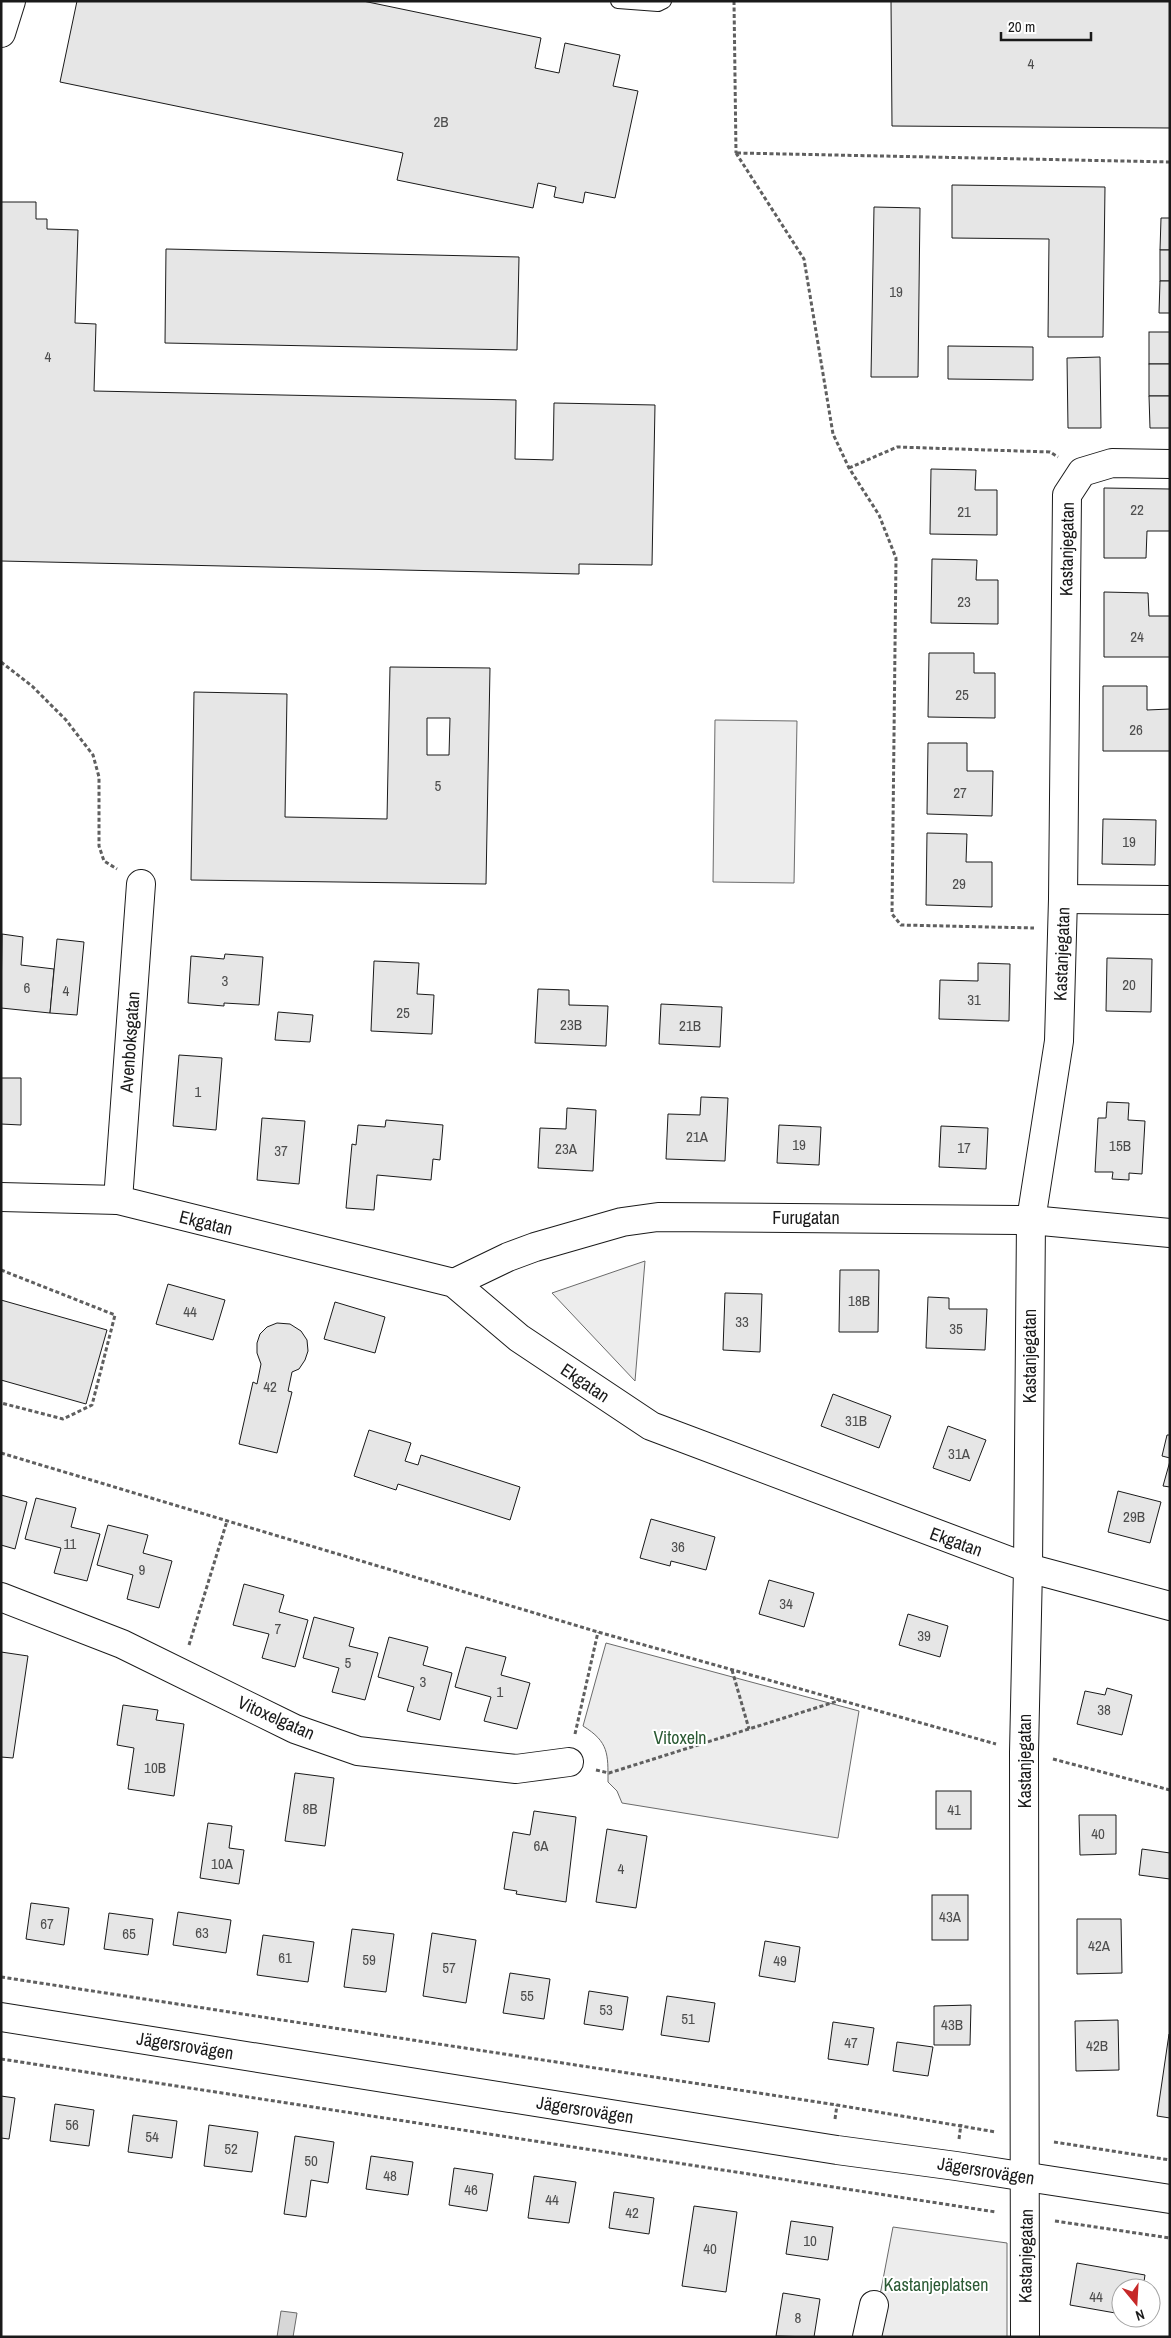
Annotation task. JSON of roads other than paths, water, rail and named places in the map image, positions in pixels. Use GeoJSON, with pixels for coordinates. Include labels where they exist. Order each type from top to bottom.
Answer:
{"type":"FeatureCollection","features":[{"type":"Feature","properties":{"kind":"street"},"geometry":{"type":"LineString","coordinates":[[1,32],[11,1]]}},
{"type":"Feature","properties":{"kind":"street","name":"Kastanjegatan"},"geometry":{"type":"LineString","coordinates":[[1025,2337],[1027,2217],[1024,1752],[1028,1568],[1031,1220],[1059,1041],[1063,899],[1067,495],[1082,472],[1112,463],[1170,464]]}},
{"type":"Feature","properties":{"kind":"street","name":"Avenboksgatan"},"geometry":{"type":"LineString","coordinates":[[118,1200],[141,884]]}},
{"type":"Feature","properties":{"kind":"street"},"geometry":{"type":"LineString","coordinates":[[1063,899],[1170,900]]}},
{"type":"Feature","properties":{"kind":"street","name":"Ekgatan"},"geometry":{"type":"LineString","coordinates":[[1,1198],[118,1200],[454,1283],[519,1338],[651,1426],[1028,1568],[1170,1606]]}},
{"type":"Feature","properties":{"kind":"street","name":"Furugatan"},"geometry":{"type":"LineString","coordinates":[[454,1283],[508,1257],[535,1247],[640,1218],[1031,1220],[1170,1233]]}},
{"type":"Feature","properties":{"kind":"street","name":"Vitoxelgatan"},"geometry":{"type":"LineString","coordinates":[[1,1597],[122,1644],[294,1729],[358,1751],[516,1769],[569,1762]]}},
{"type":"Feature","properties":{"kind":"street","name":"Jägersrovägen"},"geometry":{"type":"LineString","coordinates":[[1,2017],[1170,2199]]}},
{"type":"Feature","properties":{"kind":"street"},"geometry":{"type":"LineString","coordinates":[[867,2337],[874,2305]]}},
{"type":"Feature","properties":{"kind":"lane"},"geometry":{"type":"LineString","coordinates":[[618,1],[658,4],[664,1]]}},
{"type":"Feature","properties":{"kind":"park label","name":"Vitoxeln"},"geometry":{"type":"Point","coordinates":[680,1738]}},
{"type":"Feature","properties":{"kind":"park label","name":"Kastanjeplatsen"},"geometry":{"type":"Point","coordinates":[936,2285]}}]}
